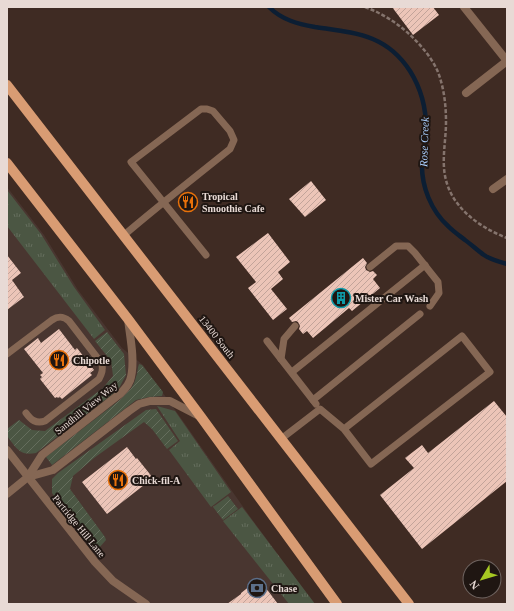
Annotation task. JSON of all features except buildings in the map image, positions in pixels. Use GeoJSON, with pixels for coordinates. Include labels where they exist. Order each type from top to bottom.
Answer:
{"type":"FeatureCollection","features":[{"type":"Feature","properties":{"kind":"main road","name":"13400 South"},"geometry":{"type":"LineString","coordinates":[[7,85],[409,604]]}},
{"type":"Feature","properties":{"kind":"main road"},"geometry":{"type":"LineString","coordinates":[[7,163],[128,319],[337,604]]}},
{"type":"Feature","properties":{"kind":"street"},"geometry":{"type":"LineString","coordinates":[[464,7],[507,61],[466,93]]}},
{"type":"Feature","properties":{"kind":"street"},"geometry":{"type":"LineString","coordinates":[[493,189],[507,179]]}},
{"type":"Feature","properties":{"kind":"street","name":"Sandhill View Way"},"geometry":{"type":"LineString","coordinates":[[7,494],[28,477],[42,455],[126,388],[131,378],[133,363],[128,319]]}},
{"type":"Feature","properties":{"kind":"street","name":"Sandhill View Way"},"geometry":{"type":"LineString","coordinates":[[28,477],[53,470],[129,411],[144,402],[170,401],[202,418]]}},
{"type":"Feature","properties":{"kind":"street","name":"Partridge Hill Lane"},"geometry":{"type":"LineString","coordinates":[[7,450],[90,557],[106,575],[146,604]]}},
{"type":"Feature","properties":{"kind":"lane"},"geometry":{"type":"LineString","coordinates":[[123,236],[164,202],[230,149],[234,140],[230,131],[213,111],[207,109],[201,109],[131,162],[164,202],[206,255]]}},
{"type":"Feature","properties":{"kind":"lane"},"geometry":{"type":"LineString","coordinates":[[370,267],[396,246],[408,246],[415,252],[438,282],[439,293],[430,306]]}},
{"type":"Feature","properties":{"kind":"lane"},"geometry":{"type":"LineString","coordinates":[[292,372],[425,265]]}},
{"type":"Feature","properties":{"kind":"lane"},"geometry":{"type":"LineString","coordinates":[[313,400],[420,314]]}},
{"type":"Feature","properties":{"kind":"lane"},"geometry":{"type":"LineString","coordinates":[[7,354],[56,317],[61,316],[69,321],[102,364],[103,369],[100,378],[45,421],[36,422],[26,413]]}},
{"type":"Feature","properties":{"kind":"lane"},"geometry":{"type":"LineString","coordinates":[[282,359],[284,338],[295,326]]}},
{"type":"Feature","properties":{"kind":"lane"},"geometry":{"type":"LineString","coordinates":[[268,341],[320,409],[344,429],[371,464],[490,372],[462,336],[344,429]]}},
{"type":"Feature","properties":{"kind":"lane"},"geometry":{"type":"LineString","coordinates":[[281,439],[320,409]]}},
{"type":"Feature","properties":{"kind":"path"},"geometry":{"type":"LineString","coordinates":[[365,7],[378,12],[402,27],[419,44],[437,70],[445,99],[444,171],[448,188],[465,212],[475,221],[485,229],[507,238]]}},
{"type":"Feature","properties":{"kind":"shaded area"},"geometry":{"type":"Polygon","coordinates":[[[7,187],[44,235],[78,290],[122,348],[143,365],[251,518],[315,604],[7,604],[7,187]]]}},
{"type":"Feature","properties":{"kind":"green space"},"geometry":{"type":"Polygon","coordinates":[[[7,190],[41,234],[74,287],[105,330],[94,339],[7,226],[7,190]]]}},
{"type":"Feature","properties":{"kind":"green space"},"geometry":{"type":"Polygon","coordinates":[[[107,332],[124,354],[126,375],[118,390],[36,453],[29,454],[20,451],[9,439],[7,429],[19,420],[32,430],[45,431],[103,388],[113,376],[111,361],[95,341],[107,332]]]}},
{"type":"Feature","properties":{"kind":"green space"},"geometry":{"type":"Polygon","coordinates":[[[139,364],[142,365],[163,392],[162,396],[136,400],[52,465],[46,457],[128,392],[135,381],[139,364]]]}},
{"type":"Feature","properties":{"kind":"green space"},"geometry":{"type":"Polygon","coordinates":[[[157,406],[175,411],[231,492],[211,507],[169,450],[180,441],[157,406]]]}},
{"type":"Feature","properties":{"kind":"green space"},"geometry":{"type":"Polygon","coordinates":[[[156,409],[178,441],[167,449],[152,429],[144,422],[94,458],[73,476],[70,489],[106,540],[99,548],[94,548],[52,493],[52,479],[58,473],[146,410],[156,409]]]}},
{"type":"Feature","properties":{"kind":"green space"},"geometry":{"type":"Polygon","coordinates":[[[228,496],[238,509],[223,520],[213,507],[228,496]]]}},
{"type":"Feature","properties":{"kind":"green space"},"geometry":{"type":"Polygon","coordinates":[[[242,507],[315,604],[289,604],[223,521],[242,507]]]}},
{"type":"Feature","properties":{"kind":"waterway","name":"Rose Creek"},"geometry":{"type":"LineString","coordinates":[[269,7],[279,15],[296,23],[368,37],[391,49],[401,59],[410,71],[418,86],[425,110],[426,142],[422,162],[422,171],[425,189],[432,206],[449,227],[479,252],[496,261],[507,264]]}},
{"type":"Feature","properties":{"kind":"place","name":"Tropical Smoothie Cafe"},"geometry":{"type":"Point","coordinates":[188,202]}},
{"type":"Feature","properties":{"kind":"place","name":"Mister Car Wash"},"geometry":{"type":"Point","coordinates":[341,298]}},
{"type":"Feature","properties":{"kind":"place","name":"Chipotle"},"geometry":{"type":"Point","coordinates":[59,360]}},
{"type":"Feature","properties":{"kind":"place","name":"Chick-fil-A"},"geometry":{"type":"Point","coordinates":[118,480]}},
{"type":"Feature","properties":{"kind":"place","name":"Chase"},"geometry":{"type":"Point","coordinates":[257,588]}}]}
